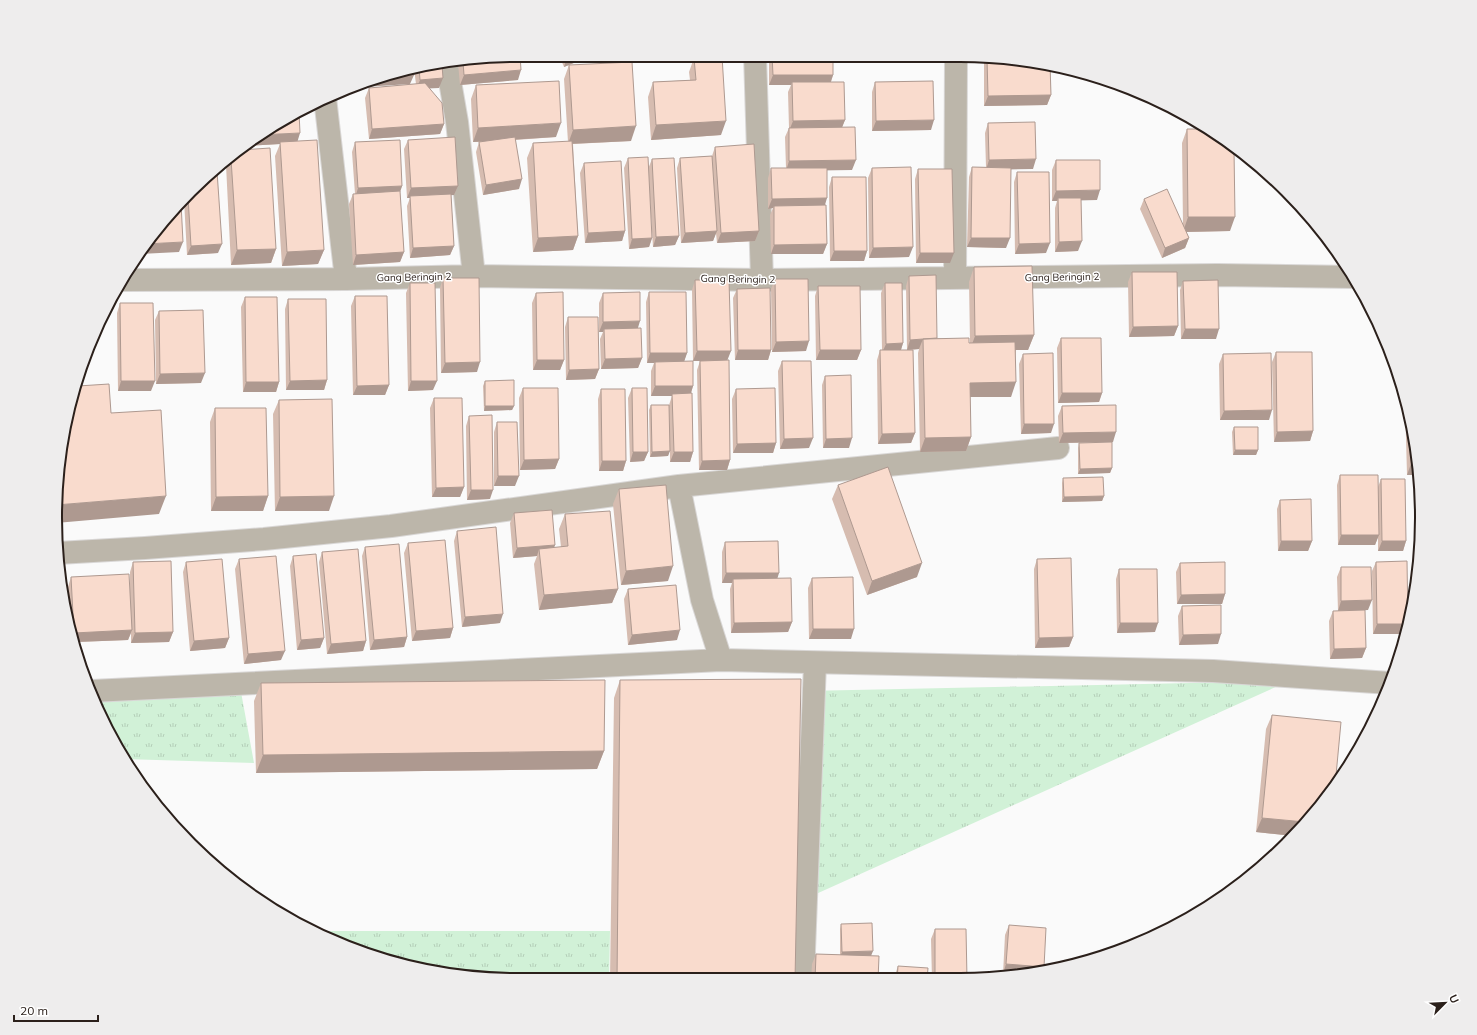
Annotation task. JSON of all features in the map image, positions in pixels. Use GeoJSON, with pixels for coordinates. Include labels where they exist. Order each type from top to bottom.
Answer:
{"type":"FeatureCollection","features":[{"type":"Feature","properties":{"kind":"street"},"geometry":{"type":"LineString","coordinates":[[755,62],[762,280]]}},
{"type":"Feature","properties":{"kind":"street"},"geometry":{"type":"LineString","coordinates":[[955,278],[956,62]]}},
{"type":"Feature","properties":{"kind":"street"},"geometry":{"type":"LineString","coordinates":[[448,68],[457,122],[474,276]]}},
{"type":"Feature","properties":{"kind":"street"},"geometry":{"type":"LineString","coordinates":[[326,105],[346,279]]}},
{"type":"Feature","properties":{"kind":"street","name":"Gang Beringin 2"},"geometry":{"type":"LineString","coordinates":[[129,280],[346,279],[474,276],[762,280],[1217,275],[1346,277]]}},
{"type":"Feature","properties":{"kind":"street"},"geometry":{"type":"LineString","coordinates":[[64,553],[264,539],[391,526],[679,486],[1058,448]]}},
{"type":"Feature","properties":{"kind":"street"},"geometry":{"type":"LineString","coordinates":[[679,486],[702,600],[721,660]]}},
{"type":"Feature","properties":{"kind":"street"},"geometry":{"type":"LineString","coordinates":[[97,691],[721,660],[1213,671],[1384,683]]}},
{"type":"Feature","properties":{"kind":"street"},"geometry":{"type":"LineString","coordinates":[[805,973],[804,951],[815,663]]}},
{"type":"Feature","properties":{"kind":"green space"},"geometry":{"type":"Polygon","coordinates":[[[1289,681],[796,903],[805,691],[1289,681]]]}},
{"type":"Feature","properties":{"kind":"green space"},"geometry":{"type":"Polygon","coordinates":[[[241,692],[254,763],[132,759],[109,719],[98,694],[241,692]]]}},
{"type":"Feature","properties":{"kind":"green space"},"geometry":{"type":"Polygon","coordinates":[[[327,931],[610,931],[609,973],[518,973],[458,969],[429,964],[371,949],[327,931]]]}},
{"type":"Feature","properties":{"kind":"building"},"geometry":{"type":"Polygon","coordinates":[[[520,62],[521,70],[464,75],[463,65],[520,62]]]}},
{"type":"Feature","properties":{"kind":"building"},"geometry":{"type":"Polygon","coordinates":[[[632,62],[636,126],[573,130],[569,65],[632,62]]]}},
{"type":"Feature","properties":{"kind":"building"},"geometry":{"type":"Polygon","coordinates":[[[694,62],[722,62],[726,121],[656,125],[653,82],[696,80],[694,62]]]}},
{"type":"Feature","properties":{"kind":"building"},"geometry":{"type":"Polygon","coordinates":[[[772,62],[833,62],[833,75],[773,75],[772,62]]]}},
{"type":"Feature","properties":{"kind":"building"},"geometry":{"type":"Polygon","coordinates":[[[987,63],[1019,66],[1050,72],[1051,95],[988,96],[987,63]]]}},
{"type":"Feature","properties":{"kind":"building"},"geometry":{"type":"Polygon","coordinates":[[[442,69],[443,78],[420,80],[419,73],[442,69]]]}},
{"type":"Feature","properties":{"kind":"building"},"geometry":{"type":"Polygon","coordinates":[[[559,81],[561,123],[478,128],[476,85],[559,81]]]}},
{"type":"Feature","properties":{"kind":"building"},"geometry":{"type":"Polygon","coordinates":[[[933,81],[934,120],[876,121],[875,82],[933,81]]]}},
{"type":"Feature","properties":{"kind":"building"},"geometry":{"type":"Polygon","coordinates":[[[792,82],[844,82],[845,120],[793,121],[792,82]]]}},
{"type":"Feature","properties":{"kind":"building"},"geometry":{"type":"Polygon","coordinates":[[[425,83],[442,103],[444,124],[372,129],[369,88],[425,83]]]}},
{"type":"Feature","properties":{"kind":"building"},"geometry":{"type":"Polygon","coordinates":[[[299,118],[300,133],[272,134],[299,118]]]}},
{"type":"Feature","properties":{"kind":"building"},"geometry":{"type":"Polygon","coordinates":[[[1035,122],[1036,159],[989,160],[988,123],[1035,122]]]}},
{"type":"Feature","properties":{"kind":"building"},"geometry":{"type":"Polygon","coordinates":[[[855,127],[856,160],[789,161],[789,128],[855,127]]]}},
{"type":"Feature","properties":{"kind":"building"},"geometry":{"type":"Polygon","coordinates":[[[1187,129],[1197,129],[1234,154],[1235,217],[1188,217],[1187,129]]]}},
{"type":"Feature","properties":{"kind":"building"},"geometry":{"type":"Polygon","coordinates":[[[455,137],[458,186],[411,188],[408,140],[455,137]]]}},
{"type":"Feature","properties":{"kind":"building"},"geometry":{"type":"Polygon","coordinates":[[[515,137],[522,179],[486,185],[479,142],[515,137]]]}},
{"type":"Feature","properties":{"kind":"building"},"geometry":{"type":"Polygon","coordinates":[[[317,140],[324,250],[287,252],[280,142],[317,140]]]}},
{"type":"Feature","properties":{"kind":"building"},"geometry":{"type":"Polygon","coordinates":[[[400,140],[402,186],[358,188],[355,142],[400,140]]]}},
{"type":"Feature","properties":{"kind":"building"},"geometry":{"type":"Polygon","coordinates":[[[572,141],[578,236],[538,238],[533,143],[572,141]]]}},
{"type":"Feature","properties":{"kind":"building"},"geometry":{"type":"Polygon","coordinates":[[[754,144],[759,231],[721,233],[715,147],[754,144]]]}},
{"type":"Feature","properties":{"kind":"building"},"geometry":{"type":"Polygon","coordinates":[[[270,148],[276,249],[237,250],[231,163],[249,149],[270,148]]]}},
{"type":"Feature","properties":{"kind":"building"},"geometry":{"type":"Polygon","coordinates":[[[712,156],[717,231],[685,233],[680,158],[712,156]]]}},
{"type":"Feature","properties":{"kind":"building"},"geometry":{"type":"Polygon","coordinates":[[[648,157],[652,238],[632,239],[628,158],[648,157]]]}},
{"type":"Feature","properties":{"kind":"building"},"geometry":{"type":"Polygon","coordinates":[[[674,158],[679,236],[656,237],[652,159],[674,158]]]}},
{"type":"Feature","properties":{"kind":"building"},"geometry":{"type":"Polygon","coordinates":[[[1056,160],[1100,160],[1100,190],[1056,191],[1056,160]]]}},
{"type":"Feature","properties":{"kind":"building"},"geometry":{"type":"Polygon","coordinates":[[[621,161],[625,231],[588,233],[584,163],[621,161]]]}},
{"type":"Feature","properties":{"kind":"building"},"geometry":{"type":"Polygon","coordinates":[[[911,167],[913,247],[873,248],[872,168],[911,167]]]}},
{"type":"Feature","properties":{"kind":"building"},"geometry":{"type":"Polygon","coordinates":[[[972,167],[1011,168],[1010,238],[971,238],[972,167]]]}},
{"type":"Feature","properties":{"kind":"building"},"geometry":{"type":"Polygon","coordinates":[[[771,168],[827,168],[827,198],[772,199],[771,168]]]}},
{"type":"Feature","properties":{"kind":"building"},"geometry":{"type":"Polygon","coordinates":[[[918,169],[952,169],[954,253],[920,253],[918,169]]]}},
{"type":"Feature","properties":{"kind":"building"},"geometry":{"type":"Polygon","coordinates":[[[1017,172],[1049,172],[1050,243],[1019,244],[1017,172]]]}},
{"type":"Feature","properties":{"kind":"building"},"geometry":{"type":"Polygon","coordinates":[[[217,175],[222,244],[191,246],[188,202],[217,175]]]}},
{"type":"Feature","properties":{"kind":"building"},"geometry":{"type":"Polygon","coordinates":[[[832,177],[866,177],[867,251],[834,251],[832,177]]]}},
{"type":"Feature","properties":{"kind":"building"},"geometry":{"type":"Polygon","coordinates":[[[1167,189],[1189,238],[1165,248],[1144,199],[1167,189]]]}},
{"type":"Feature","properties":{"kind":"building"},"geometry":{"type":"Polygon","coordinates":[[[400,191],[404,252],[356,255],[353,194],[400,191]]]}},
{"type":"Feature","properties":{"kind":"building"},"geometry":{"type":"Polygon","coordinates":[[[451,194],[454,246],[413,248],[410,196],[451,194]]]}},
{"type":"Feature","properties":{"kind":"building"},"geometry":{"type":"Polygon","coordinates":[[[1058,198],[1081,198],[1082,241],[1059,242],[1058,198]]]}},
{"type":"Feature","properties":{"kind":"building"},"geometry":{"type":"Polygon","coordinates":[[[826,205],[827,244],[774,245],[774,206],[826,205]]]}},
{"type":"Feature","properties":{"kind":"building"},"geometry":{"type":"Polygon","coordinates":[[[181,210],[183,242],[153,244],[181,210]]]}},
{"type":"Feature","properties":{"kind":"building"},"geometry":{"type":"Polygon","coordinates":[[[1032,266],[1034,335],[975,336],[974,267],[1032,266]]]}},
{"type":"Feature","properties":{"kind":"building"},"geometry":{"type":"Polygon","coordinates":[[[1132,272],[1177,272],[1178,326],[1133,327],[1132,272]]]}},
{"type":"Feature","properties":{"kind":"building"},"geometry":{"type":"Polygon","coordinates":[[[936,275],[937,338],[910,340],[909,276],[936,275]]]}},
{"type":"Feature","properties":{"kind":"building"},"geometry":{"type":"Polygon","coordinates":[[[443,278],[479,278],[480,362],[445,363],[443,278]]]}},
{"type":"Feature","properties":{"kind":"building"},"geometry":{"type":"Polygon","coordinates":[[[775,279],[808,279],[809,341],[776,342],[775,279]]]}},
{"type":"Feature","properties":{"kind":"building"},"geometry":{"type":"Polygon","coordinates":[[[695,280],[729,280],[731,351],[697,351],[695,280]]]}},
{"type":"Feature","properties":{"kind":"building"},"geometry":{"type":"Polygon","coordinates":[[[1218,280],[1219,329],[1185,329],[1183,281],[1218,280]]]}},
{"type":"Feature","properties":{"kind":"building"},"geometry":{"type":"Polygon","coordinates":[[[410,283],[435,283],[437,381],[411,381],[410,283]]]}},
{"type":"Feature","properties":{"kind":"building"},"geometry":{"type":"Polygon","coordinates":[[[885,283],[902,283],[903,343],[886,344],[885,283]]]}},
{"type":"Feature","properties":{"kind":"building"},"geometry":{"type":"Polygon","coordinates":[[[818,286],[860,286],[861,350],[820,350],[818,286]]]}},
{"type":"Feature","properties":{"kind":"building"},"geometry":{"type":"Polygon","coordinates":[[[770,288],[771,350],[738,350],[737,289],[770,288]]]}},
{"type":"Feature","properties":{"kind":"building"},"geometry":{"type":"Polygon","coordinates":[[[563,292],[564,360],[537,360],[536,293],[563,292]]]}},
{"type":"Feature","properties":{"kind":"building"},"geometry":{"type":"Polygon","coordinates":[[[640,292],[640,321],[603,322],[603,293],[640,292]]]}},
{"type":"Feature","properties":{"kind":"building"},"geometry":{"type":"Polygon","coordinates":[[[649,292],[686,292],[687,353],[650,353],[649,292]]]}},
{"type":"Feature","properties":{"kind":"building"},"geometry":{"type":"Polygon","coordinates":[[[355,296],[387,296],[389,385],[357,386],[355,296]]]}},
{"type":"Feature","properties":{"kind":"building"},"geometry":{"type":"Polygon","coordinates":[[[245,297],[277,297],[279,382],[246,382],[245,297]]]}},
{"type":"Feature","properties":{"kind":"building"},"geometry":{"type":"Polygon","coordinates":[[[288,299],[326,299],[327,380],[290,381],[288,299]]]}},
{"type":"Feature","properties":{"kind":"building"},"geometry":{"type":"Polygon","coordinates":[[[120,303],[153,303],[155,381],[121,381],[120,303]]]}},
{"type":"Feature","properties":{"kind":"building"},"geometry":{"type":"Polygon","coordinates":[[[203,310],[205,373],[160,374],[159,311],[203,310]]]}},
{"type":"Feature","properties":{"kind":"building"},"geometry":{"type":"Polygon","coordinates":[[[568,317],[598,317],[599,369],[569,370],[568,317]]]}},
{"type":"Feature","properties":{"kind":"building"},"geometry":{"type":"Polygon","coordinates":[[[641,328],[642,358],[605,359],[604,329],[641,328]]]}},
{"type":"Feature","properties":{"kind":"building"},"geometry":{"type":"Polygon","coordinates":[[[969,338],[969,343],[1015,342],[1016,382],[970,383],[971,437],[925,438],[923,339],[969,338]]]}},
{"type":"Feature","properties":{"kind":"building"},"geometry":{"type":"Polygon","coordinates":[[[1061,338],[1101,338],[1102,393],[1062,393],[1061,338]]]}},
{"type":"Feature","properties":{"kind":"building"},"geometry":{"type":"Polygon","coordinates":[[[880,350],[913,350],[915,433],[882,434],[880,350]]]}},
{"type":"Feature","properties":{"kind":"building"},"geometry":{"type":"Polygon","coordinates":[[[1276,352],[1312,352],[1313,431],[1277,432],[1276,352]]]}},
{"type":"Feature","properties":{"kind":"building"},"geometry":{"type":"Polygon","coordinates":[[[1053,353],[1054,424],[1024,424],[1023,354],[1053,353]]]}},
{"type":"Feature","properties":{"kind":"building"},"geometry":{"type":"Polygon","coordinates":[[[1271,353],[1272,410],[1224,411],[1223,354],[1271,353]]]}},
{"type":"Feature","properties":{"kind":"building"},"geometry":{"type":"Polygon","coordinates":[[[729,360],[730,460],[702,461],[700,361],[729,360]]]}},
{"type":"Feature","properties":{"kind":"building"},"geometry":{"type":"Polygon","coordinates":[[[693,361],[693,386],[655,386],[655,362],[693,361]]]}},
{"type":"Feature","properties":{"kind":"building"},"geometry":{"type":"Polygon","coordinates":[[[782,361],[811,361],[813,438],[784,439],[782,361]]]}},
{"type":"Feature","properties":{"kind":"building"},"geometry":{"type":"Polygon","coordinates":[[[851,375],[852,438],[826,439],[825,376],[851,375]]]}},
{"type":"Feature","properties":{"kind":"building"},"geometry":{"type":"Polygon","coordinates":[[[514,380],[514,406],[485,406],[485,381],[514,380]]]}},
{"type":"Feature","properties":{"kind":"building"},"geometry":{"type":"Polygon","coordinates":[[[109,384],[111,413],[161,410],[166,496],[62,504],[66,458],[71,429],[82,386],[109,384]]]}},
{"type":"Feature","properties":{"kind":"building"},"geometry":{"type":"Polygon","coordinates":[[[523,388],[558,388],[559,459],[524,460],[523,388]]]}},
{"type":"Feature","properties":{"kind":"building"},"geometry":{"type":"Polygon","coordinates":[[[632,388],[647,388],[648,452],[633,452],[632,388]]]}},
{"type":"Feature","properties":{"kind":"building"},"geometry":{"type":"Polygon","coordinates":[[[775,388],[776,443],[737,444],[736,389],[775,388]]]}},
{"type":"Feature","properties":{"kind":"building"},"geometry":{"type":"Polygon","coordinates":[[[601,389],[625,389],[626,461],[602,461],[601,389]]]}},
{"type":"Feature","properties":{"kind":"building"},"geometry":{"type":"Polygon","coordinates":[[[692,393],[693,452],[674,452],[672,394],[692,393]]]}},
{"type":"Feature","properties":{"kind":"building"},"geometry":{"type":"Polygon","coordinates":[[[434,398],[462,398],[464,487],[436,488],[434,398]]]}},
{"type":"Feature","properties":{"kind":"building"},"geometry":{"type":"Polygon","coordinates":[[[332,399],[334,496],[280,497],[279,400],[332,399]]]}},
{"type":"Feature","properties":{"kind":"building"},"geometry":{"type":"Polygon","coordinates":[[[651,405],[669,405],[670,451],[652,452],[651,405]]]}},
{"type":"Feature","properties":{"kind":"building"},"geometry":{"type":"Polygon","coordinates":[[[1116,405],[1116,432],[1063,433],[1062,406],[1116,405]]]}},
{"type":"Feature","properties":{"kind":"building"},"geometry":{"type":"Polygon","coordinates":[[[215,408],[266,408],[268,496],[216,497],[215,408]]]}},
{"type":"Feature","properties":{"kind":"building"},"geometry":{"type":"Polygon","coordinates":[[[492,415],[493,490],[471,490],[469,416],[492,415]]]}},
{"type":"Feature","properties":{"kind":"building"},"geometry":{"type":"Polygon","coordinates":[[[497,422],[517,422],[519,476],[498,476],[497,422]]]}},
{"type":"Feature","properties":{"kind":"building"},"geometry":{"type":"Polygon","coordinates":[[[1234,427],[1258,427],[1258,450],[1235,450],[1234,427]]]}},
{"type":"Feature","properties":{"kind":"building"},"geometry":{"type":"Polygon","coordinates":[[[1112,442],[1112,468],[1080,469],[1079,443],[1112,442]]]}},
{"type":"Feature","properties":{"kind":"building"},"geometry":{"type":"Polygon","coordinates":[[[888,467],[922,563],[872,581],[838,485],[888,467]]]}},
{"type":"Feature","properties":{"kind":"building"},"geometry":{"type":"Polygon","coordinates":[[[1340,475],[1378,475],[1379,535],[1341,535],[1340,475]]]}},
{"type":"Feature","properties":{"kind":"building"},"geometry":{"type":"Polygon","coordinates":[[[1103,477],[1104,496],[1064,497],[1063,478],[1103,477]]]}},
{"type":"Feature","properties":{"kind":"building"},"geometry":{"type":"Polygon","coordinates":[[[1381,479],[1405,479],[1406,541],[1382,541],[1381,479]]]}},
{"type":"Feature","properties":{"kind":"building"},"geometry":{"type":"Polygon","coordinates":[[[666,485],[673,566],[626,571],[619,489],[666,485]]]}},
{"type":"Feature","properties":{"kind":"building"},"geometry":{"type":"Polygon","coordinates":[[[1311,499],[1312,541],[1281,541],[1280,500],[1311,499]]]}},
{"type":"Feature","properties":{"kind":"building"},"geometry":{"type":"Polygon","coordinates":[[[552,510],[555,545],[517,548],[514,513],[552,510]]]}},
{"type":"Feature","properties":{"kind":"building"},"geometry":{"type":"Polygon","coordinates":[[[610,511],[618,589],[544,595],[539,549],[568,546],[565,514],[610,511]]]}},
{"type":"Feature","properties":{"kind":"building"},"geometry":{"type":"Polygon","coordinates":[[[496,527],[503,614],[465,617],[457,531],[496,527]]]}},
{"type":"Feature","properties":{"kind":"building"},"geometry":{"type":"Polygon","coordinates":[[[445,540],[453,628],[416,631],[408,543],[445,540]]]}},
{"type":"Feature","properties":{"kind":"building"},"geometry":{"type":"Polygon","coordinates":[[[778,541],[779,573],[726,573],[725,542],[778,541]]]}},
{"type":"Feature","properties":{"kind":"building"},"geometry":{"type":"Polygon","coordinates":[[[399,544],[407,637],[374,640],[365,547],[399,544]]]}},
{"type":"Feature","properties":{"kind":"building"},"geometry":{"type":"Polygon","coordinates":[[[358,549],[366,641],[331,644],[322,552],[358,549]]]}},
{"type":"Feature","properties":{"kind":"building"},"geometry":{"type":"Polygon","coordinates":[[[316,554],[324,638],[301,640],[293,556],[316,554]]]}},
{"type":"Feature","properties":{"kind":"building"},"geometry":{"type":"Polygon","coordinates":[[[276,556],[285,651],[248,654],[239,559],[276,556]]]}},
{"type":"Feature","properties":{"kind":"building"},"geometry":{"type":"Polygon","coordinates":[[[1071,558],[1073,637],[1039,638],[1037,559],[1071,558]]]}},
{"type":"Feature","properties":{"kind":"building"},"geometry":{"type":"Polygon","coordinates":[[[222,559],[229,638],[194,641],[186,562],[222,559]]]}},
{"type":"Feature","properties":{"kind":"building"},"geometry":{"type":"Polygon","coordinates":[[[171,561],[173,632],[135,633],[133,562],[171,561]]]}},
{"type":"Feature","properties":{"kind":"building"},"geometry":{"type":"Polygon","coordinates":[[[1407,561],[1408,597],[1402,624],[1377,624],[1376,562],[1407,561]]]}},
{"type":"Feature","properties":{"kind":"building"},"geometry":{"type":"Polygon","coordinates":[[[1225,562],[1225,594],[1181,595],[1180,563],[1225,562]]]}},
{"type":"Feature","properties":{"kind":"building"},"geometry":{"type":"Polygon","coordinates":[[[1341,567],[1371,567],[1372,600],[1341,601],[1341,567]]]}},
{"type":"Feature","properties":{"kind":"building"},"geometry":{"type":"Polygon","coordinates":[[[1119,569],[1157,569],[1158,623],[1120,623],[1119,569]]]}},
{"type":"Feature","properties":{"kind":"building"},"geometry":{"type":"Polygon","coordinates":[[[129,574],[132,630],[77,633],[73,614],[71,577],[129,574]]]}},
{"type":"Feature","properties":{"kind":"building"},"geometry":{"type":"Polygon","coordinates":[[[853,577],[854,629],[813,629],[812,578],[853,577]]]}},
{"type":"Feature","properties":{"kind":"building"},"geometry":{"type":"Polygon","coordinates":[[[791,578],[792,622],[734,623],[733,579],[791,578]]]}},
{"type":"Feature","properties":{"kind":"building"},"geometry":{"type":"Polygon","coordinates":[[[676,585],[680,630],[632,635],[628,589],[676,585]]]}},
{"type":"Feature","properties":{"kind":"building"},"geometry":{"type":"Polygon","coordinates":[[[1221,605],[1221,634],[1183,635],[1182,606],[1221,605]]]}},
{"type":"Feature","properties":{"kind":"building"},"geometry":{"type":"Polygon","coordinates":[[[1365,610],[1366,648],[1334,649],[1333,611],[1365,610]]]}},
{"type":"Feature","properties":{"kind":"building"},"geometry":{"type":"Polygon","coordinates":[[[801,679],[795,973],[617,973],[620,680],[801,679]]]}},
{"type":"Feature","properties":{"kind":"building"},"geometry":{"type":"Polygon","coordinates":[[[605,680],[604,751],[263,755],[261,683],[605,680]]]}},
{"type":"Feature","properties":{"kind":"building"},"geometry":{"type":"Polygon","coordinates":[[[1272,715],[1341,722],[1336,774],[1321,795],[1299,821],[1262,818],[1272,715]]]}},
{"type":"Feature","properties":{"kind":"building"},"geometry":{"type":"Polygon","coordinates":[[[872,923],[873,951],[842,952],[841,924],[872,923]]]}},
{"type":"Feature","properties":{"kind":"building"},"geometry":{"type":"Polygon","coordinates":[[[1009,925],[1046,928],[1044,965],[1035,966],[1006,964],[1009,925]]]}},
{"type":"Feature","properties":{"kind":"building"},"geometry":{"type":"Polygon","coordinates":[[[935,929],[966,929],[967,973],[935,973],[935,929]]]}},
{"type":"Feature","properties":{"kind":"building"},"geometry":{"type":"Polygon","coordinates":[[[816,954],[879,956],[878,973],[815,973],[816,954]]]}},
{"type":"Feature","properties":{"kind":"building"},"geometry":{"type":"Polygon","coordinates":[[[898,966],[928,968],[928,973],[898,973],[898,966]]]}}]}
